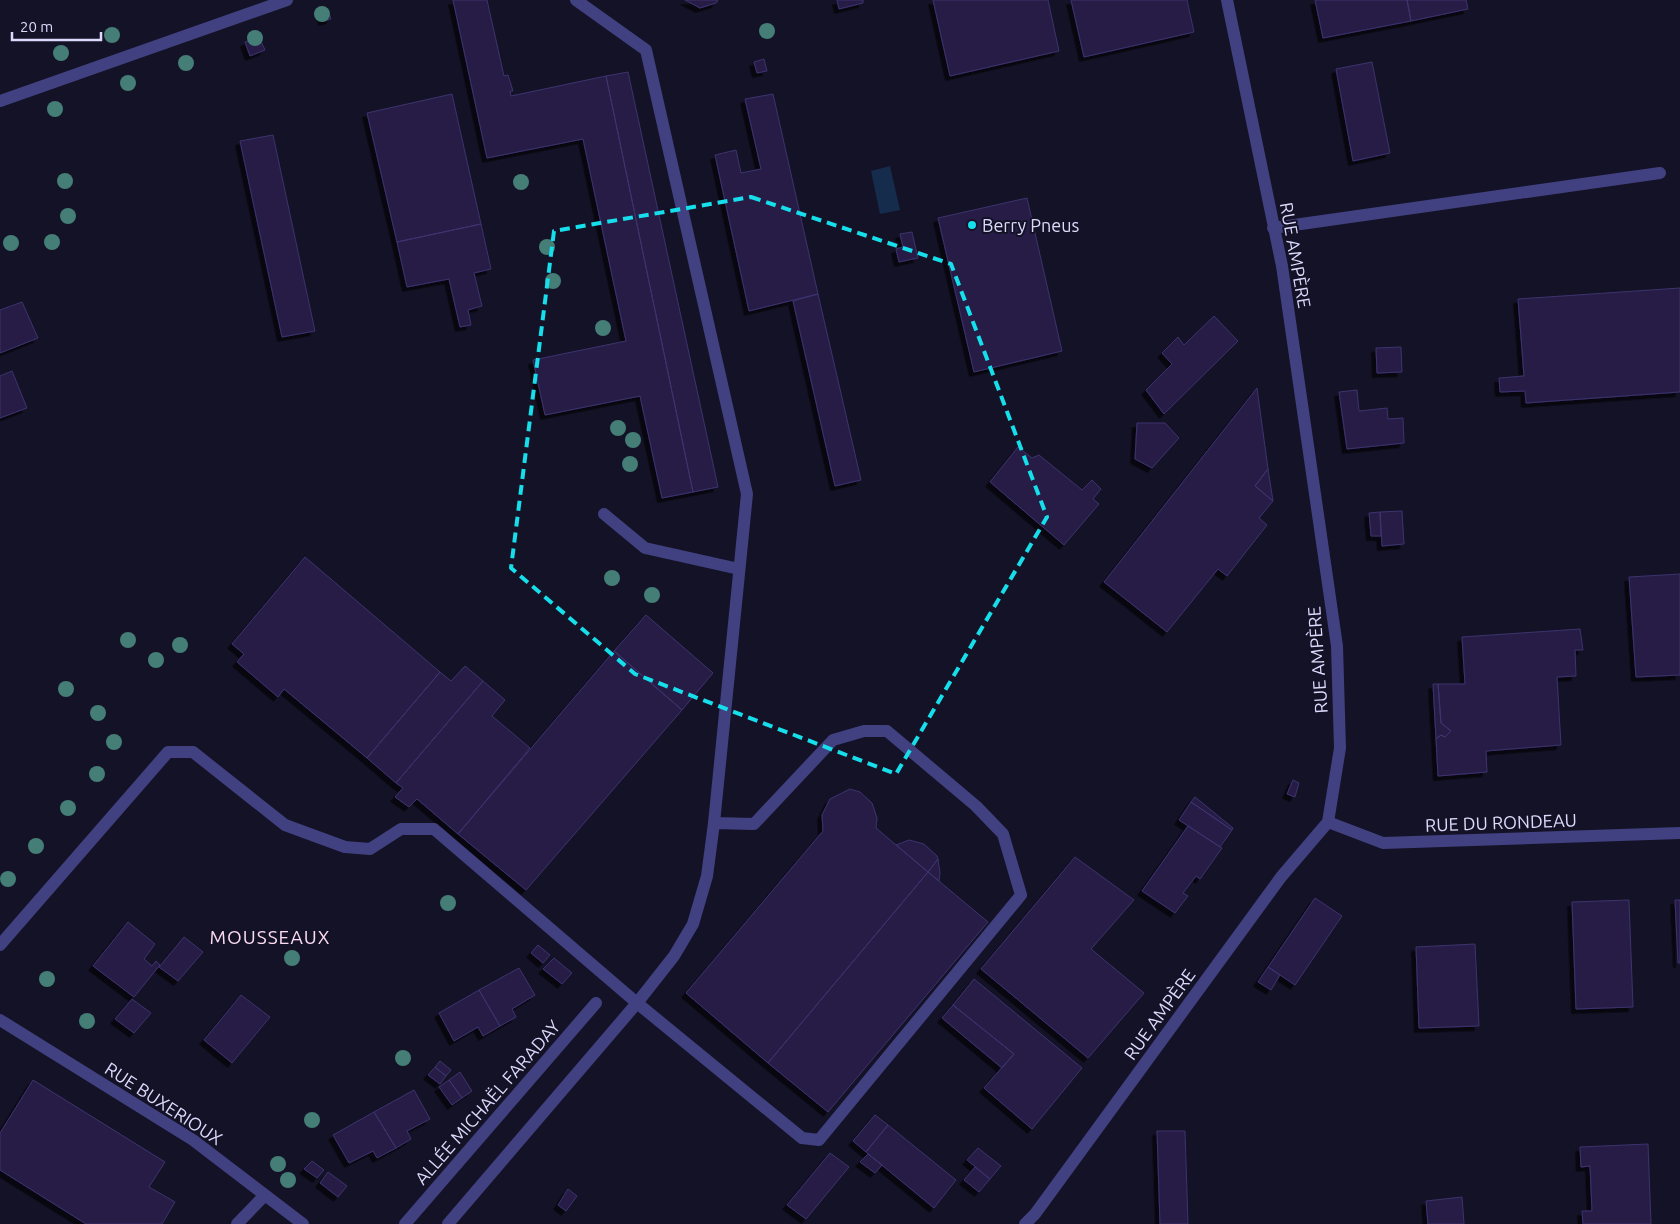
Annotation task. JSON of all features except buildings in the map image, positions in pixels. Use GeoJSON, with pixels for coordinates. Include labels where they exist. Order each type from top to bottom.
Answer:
{"type":"FeatureCollection","features":[{"type":"Feature","properties":{"kind":"street"},"geometry":{"type":"LineString","coordinates":[[0,101],[287,0]]}},
{"type":"Feature","properties":{"kind":"street"},"geometry":{"type":"LineString","coordinates":[[448,1224],[637,1003],[674,956],[693,924],[707,876],[714,823],[747,494],[646,50],[576,0]]}},
{"type":"Feature","properties":{"kind":"street","name":"RUE AMPÈRE"},"geometry":{"type":"LineString","coordinates":[[1026,1224],[1281,877],[1328,822],[1340,748],[1337,646],[1282,266],[1227,0]]}},
{"type":"Feature","properties":{"kind":"street"},"geometry":{"type":"LineString","coordinates":[[1273,228],[1660,173]]}},
{"type":"Feature","properties":{"kind":"street"},"geometry":{"type":"LineString","coordinates":[[604,514],[645,548],[739,569]]}},
{"type":"Feature","properties":{"kind":"street"},"geometry":{"type":"LineString","coordinates":[[0,945],[168,752],[193,752],[285,825],[345,847],[370,849],[401,829],[434,829],[637,1003],[802,1138],[819,1140],[1021,895],[1003,834],[976,806],[887,731],[864,731],[833,740],[754,824],[714,823]]}},
{"type":"Feature","properties":{"kind":"street","name":"RUE DU RONDEAU"},"geometry":{"type":"LineString","coordinates":[[1328,822],[1383,843],[1680,833]]}},
{"type":"Feature","properties":{"kind":"street","name":"ALLÉE MICHAËL FARADAY"},"geometry":{"type":"LineString","coordinates":[[405,1224],[596,1003]]}},
{"type":"Feature","properties":{"kind":"street","name":"RUE BUXERIOUX"},"geometry":{"type":"LineString","coordinates":[[0,1020],[193,1140],[303,1224]]}},
{"type":"Feature","properties":{"kind":"street"},"geometry":{"type":"LineString","coordinates":[[237,1224],[264,1196]]}},
{"type":"Feature","properties":{"kind":"highlighted area"},"geometry":{"type":"Polygon","coordinates":[[[751,197],[951,264],[1047,517],[896,774],[635,674],[511,568],[554,231],[751,197]]]}},
{"type":"Feature","properties":{"kind":"water"},"geometry":{"type":"Polygon","coordinates":[[[890,166],[900,210],[880,214],[871,171],[890,166]]]}},
{"type":"Feature","properties":{"kind":"place","name":"Berry Pneus"},"geometry":{"type":"Point","coordinates":[972,225]}},
{"type":"Feature","properties":{"kind":"district","name":"MOUSSEAUX"},"geometry":{"type":"Point","coordinates":[270,937]}}]}
